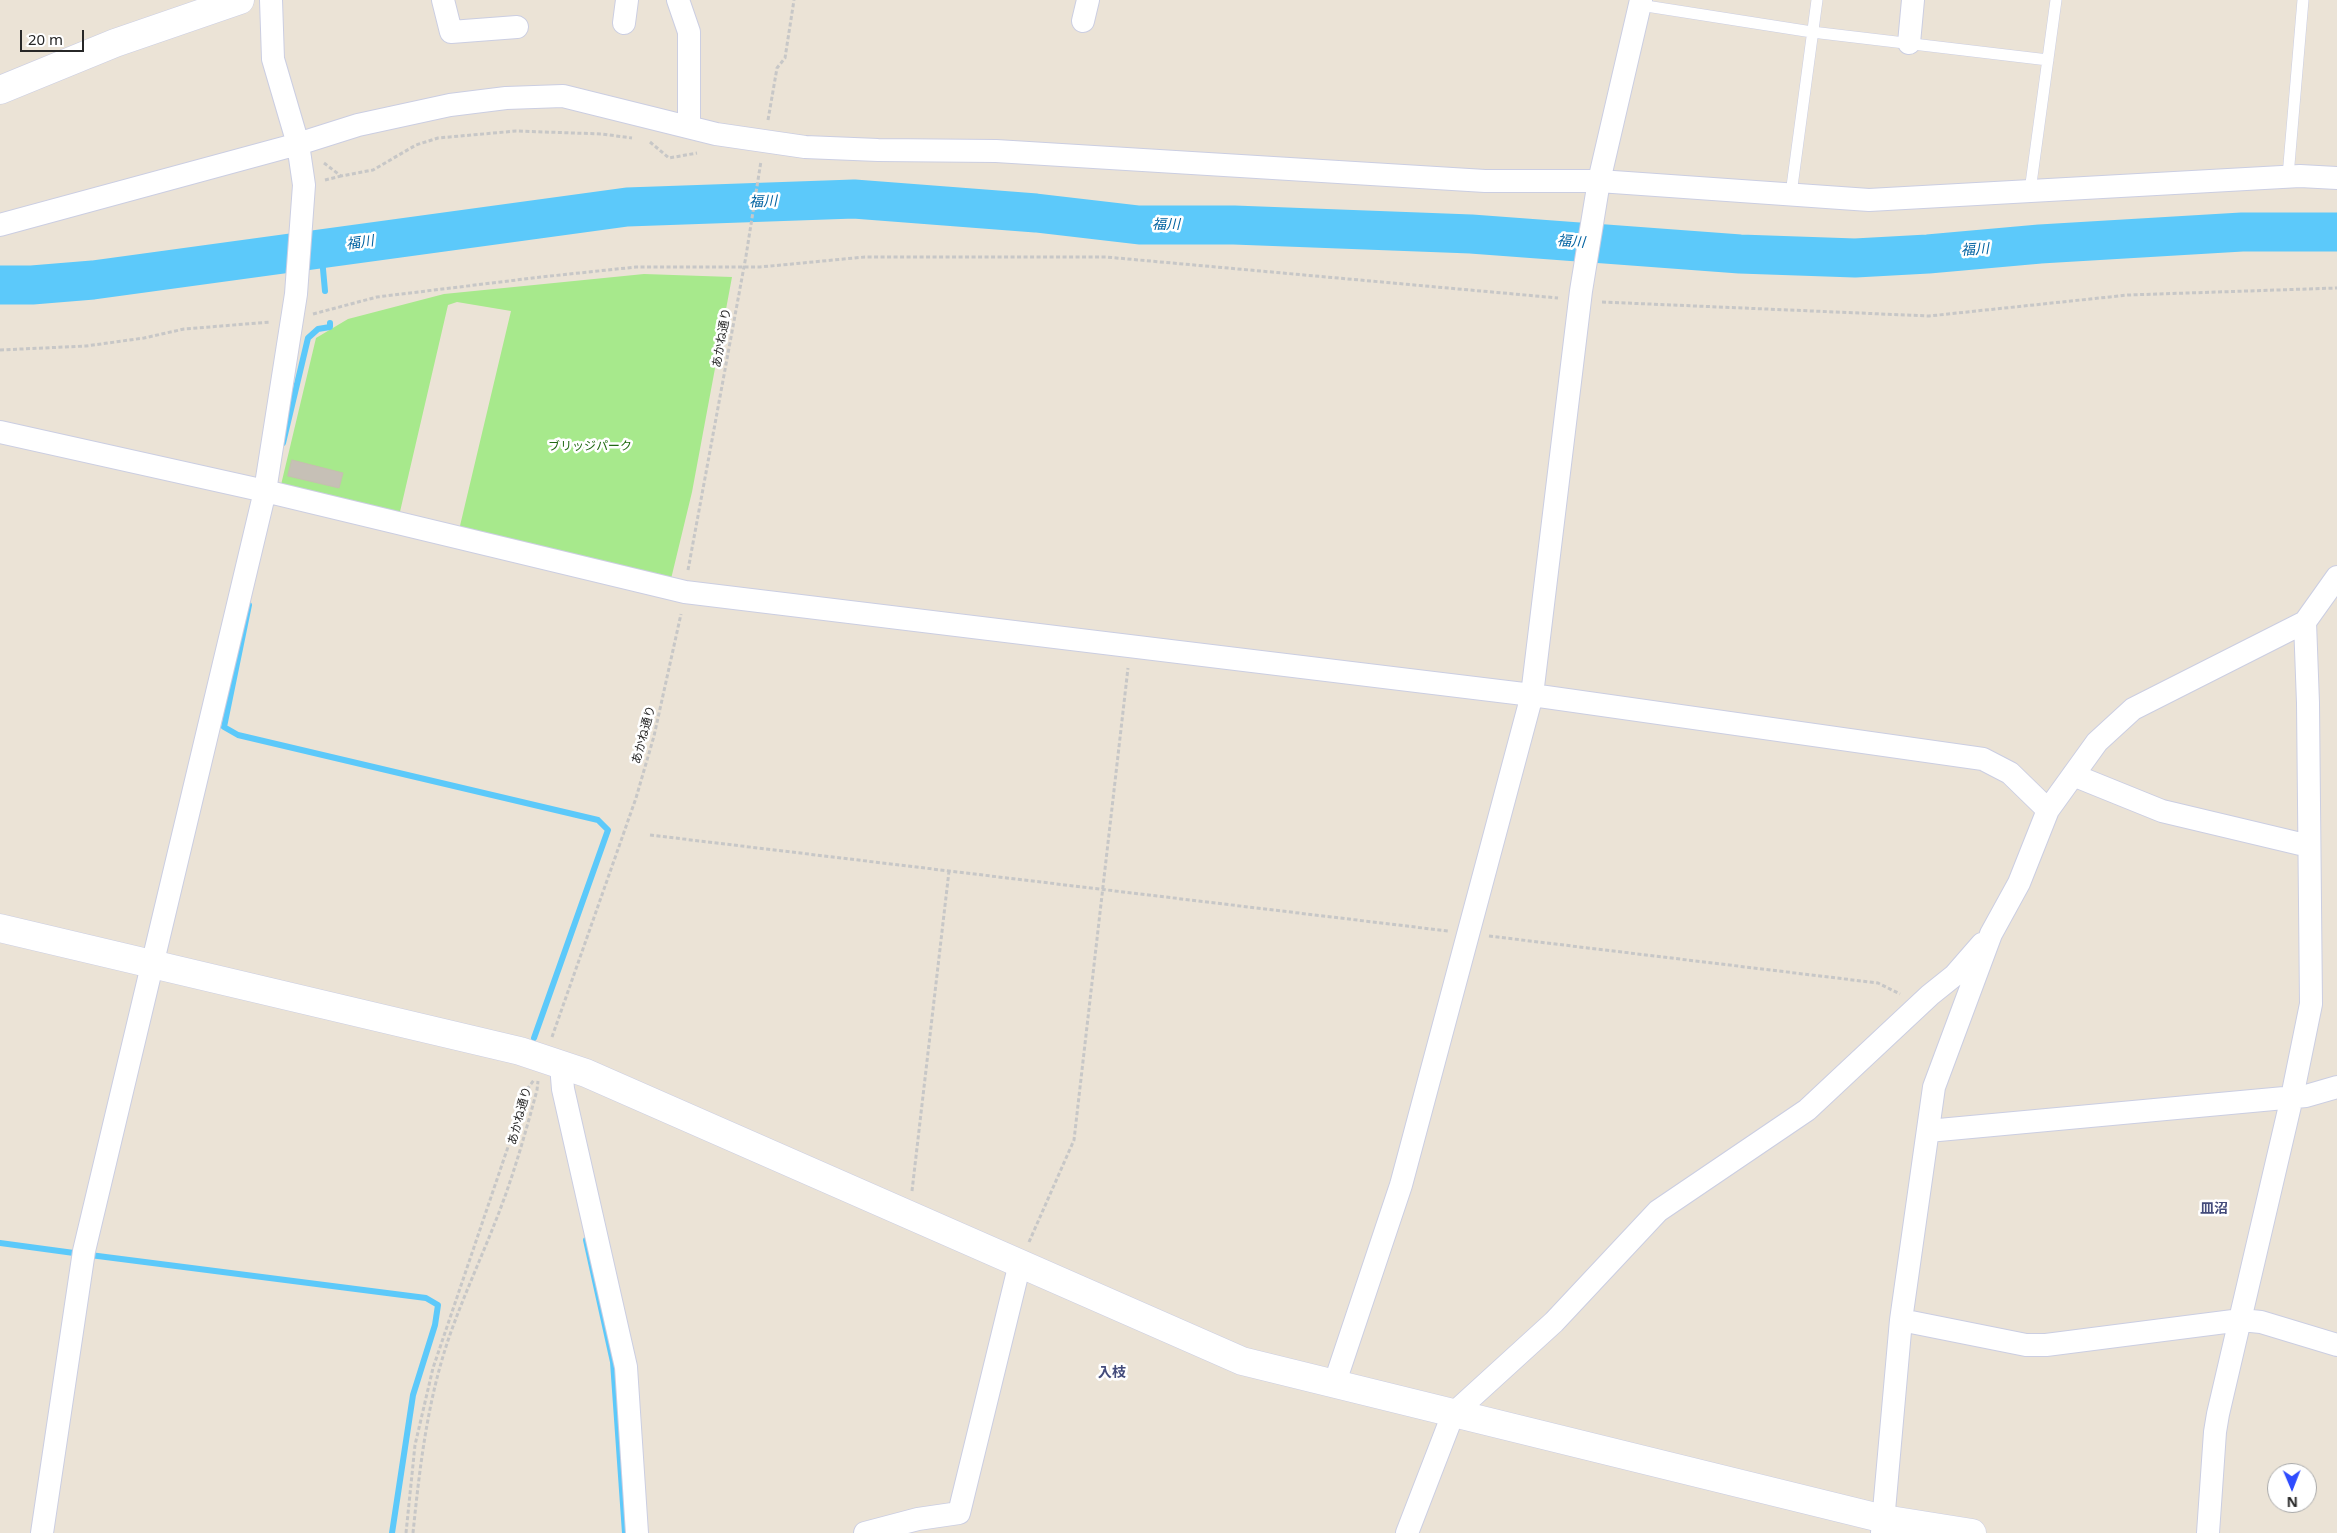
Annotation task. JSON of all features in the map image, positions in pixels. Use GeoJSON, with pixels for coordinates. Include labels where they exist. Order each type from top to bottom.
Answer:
{"type":"FeatureCollection","features":[{"type":"Feature","properties":{"kind":"street"},"geometry":{"type":"LineString","coordinates":[[0,90],[115,43],[240,0]]}},
{"type":"Feature","properties":{"kind":"street"},"geometry":{"type":"LineString","coordinates":[[42,1533],[84,1251],[154,965],[265,491],[296,294],[310,184],[272,60],[271,0]]}},
{"type":"Feature","properties":{"kind":"street"},"geometry":{"type":"LineString","coordinates":[[443,0],[451,32],[517,27]]}},
{"type":"Feature","properties":{"kind":"street"},"geometry":{"type":"LineString","coordinates":[[624,24],[627,0]]}},
{"type":"Feature","properties":{"kind":"street"},"geometry":{"type":"LineString","coordinates":[[678,0],[689,32],[689,128]]}},
{"type":"Feature","properties":{"kind":"street"},"geometry":{"type":"LineString","coordinates":[[1909,43],[1913,0]]}},
{"type":"Feature","properties":{"kind":"street"},"geometry":{"type":"LineString","coordinates":[[1334,1385],[1401,1185],[1532,695],[1581,296],[1598,189],[1641,2]]}},
{"type":"Feature","properties":{"kind":"street"},"geometry":{"type":"LineString","coordinates":[[0,224],[298,144],[358,126],[450,105],[563,96],[689,128],[764,142],[806,147],[996,151],[1598,189],[1790,194],[1869,200],[2288,176],[2337,178]]}},
{"type":"Feature","properties":{"kind":"street"},"geometry":{"type":"LineString","coordinates":[[0,432],[265,491],[685,592],[1532,695],[1983,759],[2010,773],[2048,810]]}},
{"type":"Feature","properties":{"kind":"street"},"geometry":{"type":"LineString","coordinates":[[1883,1526],[1902,1320],[1934,1087],[1991,934],[2019,883],[2048,810],[2097,742],[2133,709],[2305,622],[2337,577]]}},
{"type":"Feature","properties":{"kind":"street"},"geometry":{"type":"LineString","coordinates":[[2208,1533],[2215,1432],[2292,1097],[2311,1004],[2305,622]]}},
{"type":"Feature","properties":{"kind":"street"},"geometry":{"type":"LineString","coordinates":[[2073,775],[2162,812],[2309,846]]}},
{"type":"Feature","properties":{"kind":"street"},"geometry":{"type":"LineString","coordinates":[[0,928],[520,1052],[550,1061],[622,1088],[1242,1361],[1883,1526],[1972,1533]]}},
{"type":"Feature","properties":{"kind":"street"},"geometry":{"type":"LineString","coordinates":[[1407,1533],[1453,1414],[1554,1322],[1658,1211],[1807,1110],[1920,1004],[1955,975],[1991,934]]}},
{"type":"Feature","properties":{"kind":"street"},"geometry":{"type":"LineString","coordinates":[[550,1061],[563,1089],[626,1367],[637,1533]]}},
{"type":"Feature","properties":{"kind":"street"},"geometry":{"type":"LineString","coordinates":[[1928,1131],[2306,1096],[2337,1086]]}},
{"type":"Feature","properties":{"kind":"street"},"geometry":{"type":"LineString","coordinates":[[865,1533],[918,1520],[959,1513],[1020,1263]]}},
{"type":"Feature","properties":{"kind":"street"},"geometry":{"type":"LineString","coordinates":[[1902,1320],[2026,1345],[2046,1345],[2241,1320],[2261,1322],[2337,1345]]}},
{"type":"Feature","properties":{"kind":"lane"},"geometry":{"type":"LineString","coordinates":[[1790,194],[1817,0]]}},
{"type":"Feature","properties":{"kind":"lane"},"geometry":{"type":"LineString","coordinates":[[2030,191],[2056,0]]}},
{"type":"Feature","properties":{"kind":"lane"},"geometry":{"type":"LineString","coordinates":[[2288,176],[2303,0]]}},
{"type":"Feature","properties":{"kind":"lane"},"geometry":{"type":"LineString","coordinates":[[1641,2],[1812,32],[2048,60]]}},
{"type":"Feature","properties":{"kind":"path"},"geometry":{"type":"LineString","coordinates":[[767,124],[777,68],[786,58],[794,0]]}},
{"type":"Feature","properties":{"kind":"path"},"geometry":{"type":"LineString","coordinates":[[310,184],[373,170],[416,145],[438,138],[516,131],[602,134],[640,139]]}},
{"type":"Feature","properties":{"kind":"path"},"geometry":{"type":"LineString","coordinates":[[647,141],[654,143],[669,158],[704,151]]}},
{"type":"Feature","properties":{"kind":"path","name":"あかね通り"},"geometry":{"type":"LineString","coordinates":[[688,573],[744,268],[762,155]]}},
{"type":"Feature","properties":{"kind":"path"},"geometry":{"type":"LineString","coordinates":[[320,161],[341,176]]}},
{"type":"Feature","properties":{"kind":"path"},"geometry":{"type":"LineString","coordinates":[[0,350],[86,346],[144,338],[184,329],[292,320],[377,297],[429,289],[636,267],[744,268],[865,256],[1106,257],[1581,296],[1929,316],[2128,294],[2337,288]]}},
{"type":"Feature","properties":{"kind":"path","name":"あかね通り"},"geometry":{"type":"LineString","coordinates":[[413,1533],[422,1445],[451,1330],[504,1200],[537,1090],[550,1061],[636,798],[654,736],[682,608]]}},
{"type":"Feature","properties":{"kind":"path"},"geometry":{"type":"LineString","coordinates":[[1020,1263],[1074,1140],[1130,646]]}},
{"type":"Feature","properties":{"kind":"path"},"geometry":{"type":"LineString","coordinates":[[650,835],[1878,983],[1920,1004]]}},
{"type":"Feature","properties":{"kind":"path"},"geometry":{"type":"LineString","coordinates":[[909,1214],[949,871]]}},
{"type":"Feature","properties":{"kind":"path","name":"あかね通り"},"geometry":{"type":"LineString","coordinates":[[406,1533],[415,1445],[433,1368],[528,1088],[550,1061]]}},
{"type":"Feature","properties":{"kind":"green space","name":"ブリッジパーク"},"geometry":{"type":"Polygon","coordinates":[[[644,274],[732,277],[692,492],[671,579],[459,530],[511,311],[457,302],[448,305],[399,516],[280,489],[316,338],[348,319],[444,294],[644,274]]]}},
{"type":"Feature","properties":{"kind":"building"},"geometry":{"type":"Polygon","coordinates":[[[292,460],[343,473],[339,488],[288,476],[292,460]]]}},
{"type":"Feature","properties":{"kind":"waterway","name":"福川"},"geometry":{"type":"LineString","coordinates":[[0,285],[32,285],[93,280],[627,207],[854,199],[1036,213],[1139,225],[1234,225],[1471,234],[1740,254],[1855,258],[1928,254],[2040,244],[2242,232],[2337,232]]}},
{"type":"Feature","properties":{"kind":"waterway"},"geometry":{"type":"LineString","coordinates":[[321,247],[325,291]]}},
{"type":"Feature","properties":{"kind":"waterway"},"geometry":{"type":"LineString","coordinates":[[283,443],[308,338],[318,329],[330,327],[330,323]]}},
{"type":"Feature","properties":{"kind":"waterway"},"geometry":{"type":"LineString","coordinates":[[249,605],[224,727],[238,735],[598,820],[608,830],[534,1038]]}},
{"type":"Feature","properties":{"kind":"waterway"},"geometry":{"type":"LineString","coordinates":[[586,1240],[613,1362],[625,1533]]}},
{"type":"Feature","properties":{"kind":"waterway"},"geometry":{"type":"LineString","coordinates":[[0,1243],[74,1253]]}},
{"type":"Feature","properties":{"kind":"waterway"},"geometry":{"type":"LineString","coordinates":[[90,1255],[426,1298],[438,1305],[435,1325],[413,1395],[392,1533]]}},
{"type":"Feature","properties":{"kind":"district","name":"皿沼"},"geometry":{"type":"Point","coordinates":[2214,1209]}},
{"type":"Feature","properties":{"kind":"district","name":"入枝"},"geometry":{"type":"Point","coordinates":[1112,1373]}}]}
